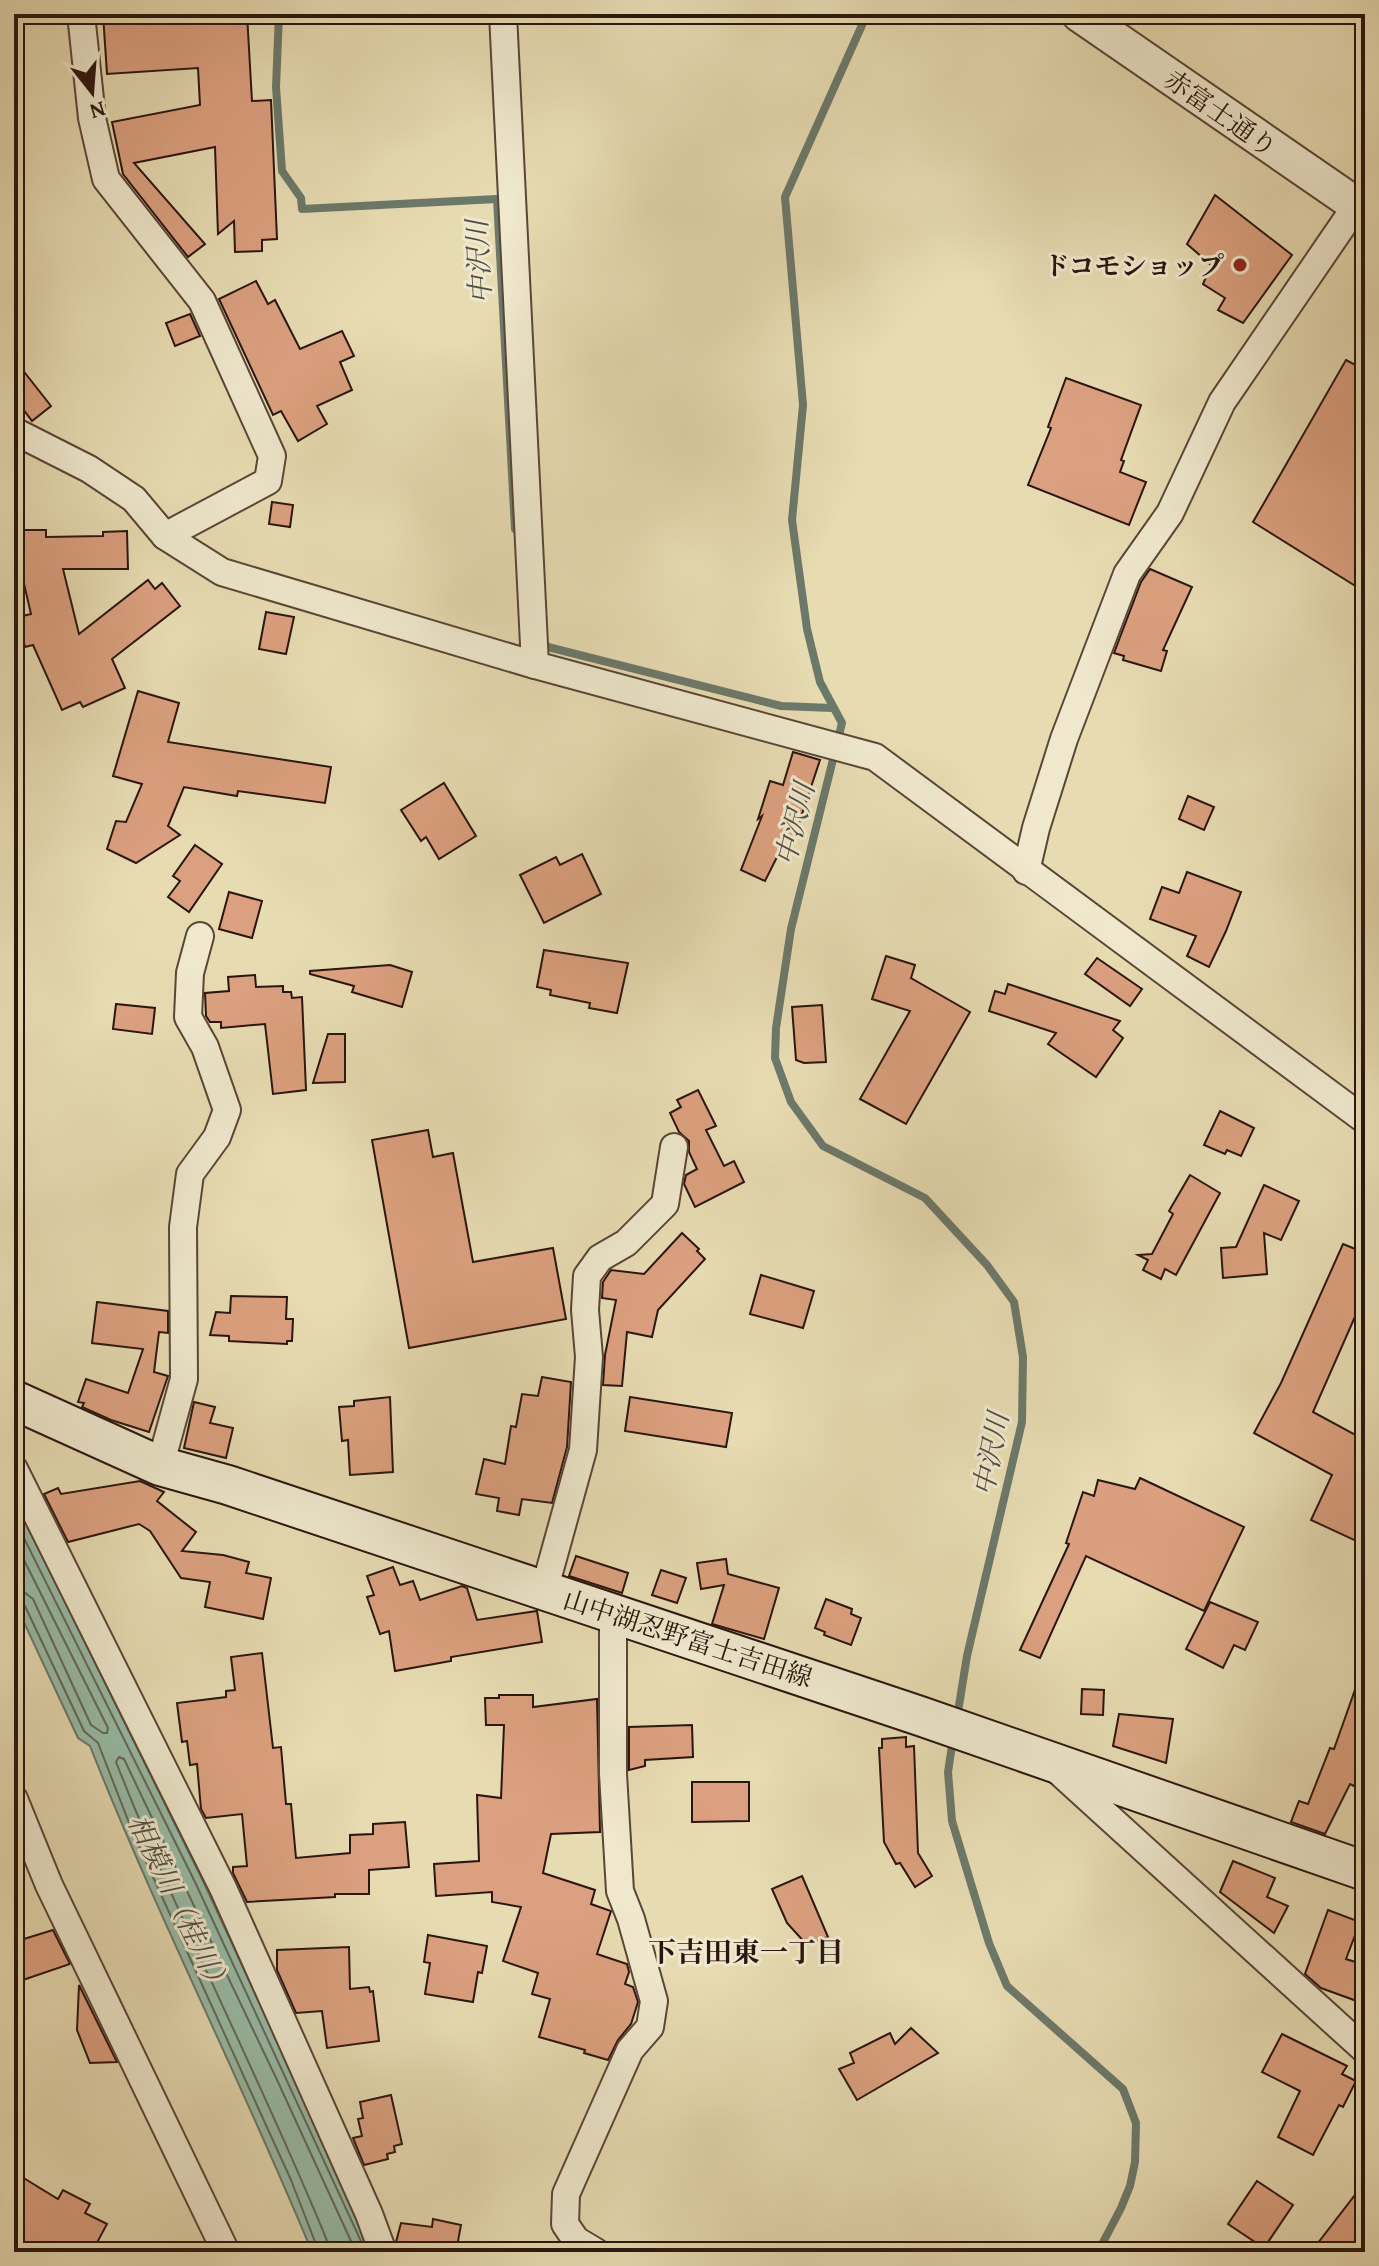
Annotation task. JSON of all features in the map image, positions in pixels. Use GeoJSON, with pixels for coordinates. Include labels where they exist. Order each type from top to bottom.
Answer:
{"type":"FeatureCollection","features":[{"type":"Feature","properties":{"kind":"main road","name":"山中湖忍野富士吉田線"},"geometry":{"type":"LineString","coordinates":[[14,1400],[160,1466],[228,1485],[920,1716],[1365,1871]]}},
{"type":"Feature","properties":{"kind":"street"},"geometry":{"type":"LineString","coordinates":[[81,14],[92,118],[106,179],[202,301],[272,456],[268,481],[165,536]]}},
{"type":"Feature","properties":{"kind":"street"},"geometry":{"type":"LineString","coordinates":[[503,14],[535,665]]}},
{"type":"Feature","properties":{"kind":"street","name":"赤富士通り"},"geometry":{"type":"LineString","coordinates":[[1079,14],[1360,208]]}},
{"type":"Feature","properties":{"kind":"street"},"geometry":{"type":"LineString","coordinates":[[1026,871],[1064,739],[1127,574],[1170,513],[1222,402],[1360,208]]}},
{"type":"Feature","properties":{"kind":"street"},"geometry":{"type":"LineString","coordinates":[[14,431],[89,469],[134,499],[165,536],[222,572],[535,665],[875,757],[1365,1120]]}},
{"type":"Feature","properties":{"kind":"street"},"geometry":{"type":"LineString","coordinates":[[160,1466],[184,1379],[183,1227],[190,1174],[217,1137],[227,1110],[205,1047],[188,1017],[190,973],[200,936]]}},
{"type":"Feature","properties":{"kind":"street"},"geometry":{"type":"LineString","coordinates":[[544,1591],[583,1450],[589,1357],[585,1310],[587,1276],[600,1258],[626,1243],[665,1204],[674,1147]]}},
{"type":"Feature","properties":{"kind":"street"},"geometry":{"type":"LineString","coordinates":[[14,1469],[223,1888],[369,2214],[383,2252]]}},
{"type":"Feature","properties":{"kind":"street"},"geometry":{"type":"LineString","coordinates":[[596,2252],[576,2240],[565,2224],[566,2194],[630,2050],[650,2027],[654,2001],[620,1891],[613,1774],[613,1613]]}},
{"type":"Feature","properties":{"kind":"street"},"geometry":{"type":"LineString","coordinates":[[1036,1756],[1365,2050]]}},
{"type":"Feature","properties":{"kind":"street"},"geometry":{"type":"LineString","coordinates":[[14,1799],[49,1885],[226,2252]]}},
{"type":"Feature","properties":{"kind":"water","name":"相模川（桂川）"},"geometry":{"type":"Polygon","coordinates":[[[14,1499],[202,1879],[375,2252],[312,2252],[90,1746],[78,1738],[14,1601],[14,1499]]]}},
{"type":"Feature","properties":{"kind":"building"},"geometry":{"type":"Polygon","coordinates":[[[103,14],[247,14],[252,101],[271,100],[277,239],[262,240],[262,251],[235,252],[234,221],[218,234],[215,147],[134,163],[205,244],[188,257],[123,174],[112,122],[200,105],[198,68],[107,74],[103,14]]]}},
{"type":"Feature","properties":{"kind":"building"},"geometry":{"type":"Polygon","coordinates":[[[1215,195],[1292,255],[1243,323],[1218,310],[1225,298],[1203,284],[1211,265],[1187,244],[1215,195]]]}},
{"type":"Feature","properties":{"kind":"building"},"geometry":{"type":"Polygon","coordinates":[[[256,281],[268,304],[275,300],[300,349],[342,331],[354,356],[340,362],[352,390],[317,406],[327,424],[298,441],[281,411],[273,415],[219,299],[256,281]]]}},
{"type":"Feature","properties":{"kind":"building"},"geometry":{"type":"Polygon","coordinates":[[[190,314],[200,336],[175,346],[166,323],[190,314]]]}},
{"type":"Feature","properties":{"kind":"building"},"geometry":{"type":"Polygon","coordinates":[[[14,359],[51,406],[32,421],[14,397],[14,359]]]}},
{"type":"Feature","properties":{"kind":"building"},"geometry":{"type":"Polygon","coordinates":[[[1346,360],[1365,370],[1365,592],[1253,522],[1346,360]]]}},
{"type":"Feature","properties":{"kind":"building"},"geometry":{"type":"Polygon","coordinates":[[[1066,378],[1141,405],[1121,460],[1124,461],[1120,472],[1146,482],[1129,525],[1028,485],[1051,428],[1048,427],[1066,378]]]}},
{"type":"Feature","properties":{"kind":"building"},"geometry":{"type":"Polygon","coordinates":[[[272,502],[293,505],[290,527],[269,524],[272,502]]]}},
{"type":"Feature","properties":{"kind":"building"},"geometry":{"type":"Polygon","coordinates":[[[14,530],[46,530],[46,537],[103,536],[103,532],[127,531],[128,569],[63,569],[79,634],[148,580],[155,589],[162,583],[180,606],[112,659],[125,688],[83,707],[80,702],[62,710],[33,645],[25,647],[18,617],[31,614],[22,575],[14,574],[14,530]]]}},
{"type":"Feature","properties":{"kind":"building"},"geometry":{"type":"Polygon","coordinates":[[[1150,569],[1192,587],[1163,650],[1167,651],[1161,671],[1123,660],[1124,656],[1114,653],[1141,582],[1150,569]]]}},
{"type":"Feature","properties":{"kind":"building"},"geometry":{"type":"Polygon","coordinates":[[[266,612],[294,617],[286,654],[259,649],[266,612]]]}},
{"type":"Feature","properties":{"kind":"building"},"geometry":{"type":"Polygon","coordinates":[[[138,691],[179,703],[168,742],[331,767],[325,803],[238,791],[237,796],[184,787],[168,826],[180,835],[136,863],[107,849],[116,821],[126,822],[142,784],[113,776],[138,691]]]}},
{"type":"Feature","properties":{"kind":"building"},"geometry":{"type":"Polygon","coordinates":[[[793,752],[820,760],[793,841],[786,839],[765,881],[741,870],[762,816],[758,819],[770,781],[783,785],[793,752]]]}},
{"type":"Feature","properties":{"kind":"building"},"geometry":{"type":"Polygon","coordinates":[[[444,783],[476,836],[439,859],[426,837],[421,841],[401,810],[444,783]]]}},
{"type":"Feature","properties":{"kind":"building"},"geometry":{"type":"Polygon","coordinates":[[[1188,796],[1214,807],[1204,830],[1179,819],[1188,796]]]}},
{"type":"Feature","properties":{"kind":"building"},"geometry":{"type":"Polygon","coordinates":[[[195,845],[222,864],[189,912],[168,897],[180,881],[173,876],[195,845]]]}},
{"type":"Feature","properties":{"kind":"building"},"geometry":{"type":"Polygon","coordinates":[[[582,854],[601,894],[544,923],[520,875],[556,857],[560,865],[582,854]]]}},
{"type":"Feature","properties":{"kind":"building"},"geometry":{"type":"Polygon","coordinates":[[[1187,872],[1241,892],[1209,967],[1187,956],[1196,936],[1150,919],[1162,887],[1179,893],[1187,872]]]}},
{"type":"Feature","properties":{"kind":"building"},"geometry":{"type":"Polygon","coordinates":[[[229,892],[262,901],[252,938],[219,929],[229,892]]]}},
{"type":"Feature","properties":{"kind":"building"},"geometry":{"type":"Polygon","coordinates":[[[544,950],[628,963],[617,1013],[589,1008],[590,1003],[550,995],[551,990],[537,987],[544,950]]]}},
{"type":"Feature","properties":{"kind":"building"},"geometry":{"type":"Polygon","coordinates":[[[886,956],[915,965],[911,978],[970,1012],[906,1124],[860,1099],[910,1011],[872,999],[886,956]]]}},
{"type":"Feature","properties":{"kind":"building"},"geometry":{"type":"Polygon","coordinates":[[[1097,958],[1142,989],[1130,1006],[1085,974],[1097,958]]]}},
{"type":"Feature","properties":{"kind":"building"},"geometry":{"type":"Polygon","coordinates":[[[390,965],[412,972],[402,1007],[352,992],[354,986],[310,974],[310,971],[390,965]]]}},
{"type":"Feature","properties":{"kind":"building"},"geometry":{"type":"Polygon","coordinates":[[[255,975],[256,987],[283,986],[283,992],[291,992],[292,998],[302,997],[306,1090],[273,1094],[265,1024],[221,1028],[221,1022],[210,1022],[206,1016],[205,993],[229,991],[228,977],[255,975]]]}},
{"type":"Feature","properties":{"kind":"building"},"geometry":{"type":"Polygon","coordinates":[[[1008,984],[1120,1021],[1113,1030],[1123,1038],[1096,1077],[1048,1044],[1056,1033],[989,1011],[995,991],[1005,994],[1008,984]]]}},
{"type":"Feature","properties":{"kind":"building"},"geometry":{"type":"Polygon","coordinates":[[[116,1004],[155,1008],[152,1034],[113,1029],[116,1004]]]}},
{"type":"Feature","properties":{"kind":"building"},"geometry":{"type":"Polygon","coordinates":[[[822,1005],[826,1062],[804,1063],[796,1060],[792,1007],[822,1005]]]}},
{"type":"Feature","properties":{"kind":"building"},"geometry":{"type":"Polygon","coordinates":[[[328,1034],[345,1034],[345,1082],[313,1083],[328,1034]]]}},
{"type":"Feature","properties":{"kind":"building"},"geometry":{"type":"Polygon","coordinates":[[[698,1090],[716,1126],[706,1130],[724,1166],[734,1161],[744,1182],[695,1207],[684,1184],[686,1175],[697,1169],[689,1152],[689,1141],[679,1132],[670,1113],[681,1107],[677,1100],[698,1090]]]}},
{"type":"Feature","properties":{"kind":"building"},"geometry":{"type":"Polygon","coordinates":[[[1220,1111],[1254,1128],[1241,1156],[1227,1150],[1225,1154],[1204,1145],[1220,1111]]]}},
{"type":"Feature","properties":{"kind":"building"},"geometry":{"type":"Polygon","coordinates":[[[428,1130],[433,1157],[453,1153],[473,1262],[553,1248],[566,1319],[409,1348],[372,1140],[428,1130]]]}},
{"type":"Feature","properties":{"kind":"building"},"geometry":{"type":"Polygon","coordinates":[[[1190,1175],[1220,1193],[1176,1275],[1165,1269],[1161,1279],[1143,1270],[1148,1260],[1138,1255],[1152,1254],[1173,1214],[1169,1211],[1190,1175]]]}},
{"type":"Feature","properties":{"kind":"building"},"geometry":{"type":"Polygon","coordinates":[[[1264,1185],[1299,1201],[1281,1240],[1264,1233],[1267,1274],[1223,1278],[1221,1248],[1236,1247],[1264,1185]]]}},
{"type":"Feature","properties":{"kind":"building"},"geometry":{"type":"Polygon","coordinates":[[[682,1233],[705,1259],[658,1310],[652,1337],[627,1332],[622,1386],[603,1385],[605,1355],[616,1300],[602,1298],[603,1282],[611,1270],[644,1274],[682,1233]]]}},
{"type":"Feature","properties":{"kind":"building"},"geometry":{"type":"Polygon","coordinates":[[[1343,1244],[1365,1253],[1365,1294],[1313,1412],[1365,1440],[1365,1545],[1311,1520],[1332,1475],[1254,1433],[1281,1383],[1343,1244]]]}},
{"type":"Feature","properties":{"kind":"building"},"geometry":{"type":"Polygon","coordinates":[[[761,1275],[814,1291],[803,1328],[750,1314],[761,1275]]]}},
{"type":"Feature","properties":{"kind":"building"},"geometry":{"type":"Polygon","coordinates":[[[231,1296],[287,1297],[286,1319],[293,1319],[292,1341],[287,1341],[287,1344],[229,1341],[229,1336],[210,1335],[216,1312],[230,1313],[231,1296]]]}},
{"type":"Feature","properties":{"kind":"building"},"geometry":{"type":"Polygon","coordinates":[[[97,1302],[168,1311],[168,1333],[159,1332],[154,1372],[168,1376],[149,1432],[111,1420],[82,1407],[84,1403],[78,1402],[86,1379],[128,1393],[143,1349],[92,1343],[97,1302]]]}},
{"type":"Feature","properties":{"kind":"building"},"geometry":{"type":"Polygon","coordinates":[[[542,1377],[571,1382],[567,1447],[552,1503],[522,1499],[519,1515],[497,1511],[499,1498],[476,1494],[484,1459],[505,1464],[511,1426],[516,1427],[522,1394],[538,1396],[542,1377]]]}},
{"type":"Feature","properties":{"kind":"building"},"geometry":{"type":"Polygon","coordinates":[[[390,1397],[393,1472],[350,1475],[348,1440],[342,1441],[339,1407],[354,1406],[354,1401],[390,1397]]]}},
{"type":"Feature","properties":{"kind":"building"},"geometry":{"type":"Polygon","coordinates":[[[630,1397],[732,1413],[726,1447],[625,1431],[630,1397]]]}},
{"type":"Feature","properties":{"kind":"building"},"geometry":{"type":"Polygon","coordinates":[[[194,1402],[215,1407],[210,1423],[233,1428],[226,1458],[184,1448],[194,1402]]]}},
{"type":"Feature","properties":{"kind":"building"},"geometry":{"type":"Polygon","coordinates":[[[1140,1478],[1244,1527],[1204,1611],[1086,1556],[1040,1658],[1020,1650],[1069,1544],[1066,1543],[1083,1492],[1094,1496],[1098,1480],[1135,1489],[1140,1478]]]}},
{"type":"Feature","properties":{"kind":"building"},"geometry":{"type":"Polygon","coordinates":[[[140,1481],[164,1492],[157,1501],[196,1532],[182,1551],[223,1555],[249,1562],[246,1573],[271,1578],[263,1619],[205,1607],[210,1582],[181,1578],[150,1531],[139,1524],[68,1542],[44,1494],[58,1488],[61,1494],[140,1481]]]}},
{"type":"Feature","properties":{"kind":"building"},"geometry":{"type":"Polygon","coordinates":[[[576,1556],[628,1573],[622,1593],[569,1576],[576,1556]]]}},
{"type":"Feature","properties":{"kind":"building"},"geometry":{"type":"Polygon","coordinates":[[[726,1559],[728,1574],[779,1588],[764,1639],[712,1624],[724,1585],[701,1589],[697,1563],[726,1559]]]}},
{"type":"Feature","properties":{"kind":"building"},"geometry":{"type":"Polygon","coordinates":[[[393,1567],[400,1585],[413,1581],[420,1600],[462,1586],[467,1588],[477,1620],[537,1611],[542,1642],[451,1657],[451,1661],[395,1671],[389,1631],[380,1634],[367,1597],[374,1595],[367,1576],[393,1567]]]}},
{"type":"Feature","properties":{"kind":"building"},"geometry":{"type":"Polygon","coordinates":[[[661,1570],[686,1578],[677,1603],[652,1595],[661,1570]]]}},
{"type":"Feature","properties":{"kind":"building"},"geometry":{"type":"Polygon","coordinates":[[[826,1599],[852,1609],[851,1614],[861,1618],[851,1645],[824,1635],[825,1632],[815,1628],[826,1599]]]}},
{"type":"Feature","properties":{"kind":"building"},"geometry":{"type":"Polygon","coordinates":[[[1210,1602],[1258,1622],[1245,1650],[1234,1645],[1223,1668],[1186,1649],[1210,1602]]]}},
{"type":"Feature","properties":{"kind":"building"},"geometry":{"type":"Polygon","coordinates":[[[262,1653],[273,1748],[281,1747],[286,1804],[291,1804],[296,1858],[350,1853],[350,1835],[373,1834],[373,1824],[405,1822],[409,1867],[369,1870],[369,1894],[247,1902],[233,1873],[233,1867],[247,1866],[242,1814],[206,1818],[201,1809],[197,1764],[190,1765],[187,1741],[182,1742],[177,1703],[226,1697],[226,1691],[235,1690],[231,1657],[262,1653]]]}},
{"type":"Feature","properties":{"kind":"building"},"geometry":{"type":"Polygon","coordinates":[[[1362,1670],[1365,1671],[1365,1756],[1354,1786],[1350,1784],[1325,1834],[1291,1822],[1299,1801],[1308,1804],[1330,1748],[1334,1749],[1362,1670]]]}},
{"type":"Feature","properties":{"kind":"building"},"geometry":{"type":"Polygon","coordinates":[[[1082,1689],[1104,1690],[1103,1715],[1081,1714],[1082,1689]]]}},
{"type":"Feature","properties":{"kind":"building"},"geometry":{"type":"Polygon","coordinates":[[[499,1695],[533,1695],[533,1707],[597,1699],[600,1832],[551,1834],[543,1873],[595,1890],[591,1904],[611,1911],[597,1954],[627,1964],[629,1972],[625,1984],[633,1987],[638,2002],[631,2024],[608,2060],[539,2037],[550,1999],[532,1994],[538,1973],[503,1961],[521,1907],[492,1902],[492,1892],[436,1896],[434,1864],[479,1861],[477,1795],[501,1798],[504,1725],[486,1725],[485,1698],[499,1698],[499,1695]]]}},
{"type":"Feature","properties":{"kind":"building"},"geometry":{"type":"Polygon","coordinates":[[[1119,1714],[1173,1719],[1166,1763],[1113,1746],[1119,1714]]]}},
{"type":"Feature","properties":{"kind":"building"},"geometry":{"type":"Polygon","coordinates":[[[692,1725],[693,1757],[645,1760],[645,1766],[629,1770],[629,1727],[692,1725]]]}},
{"type":"Feature","properties":{"kind":"building"},"geometry":{"type":"Polygon","coordinates":[[[906,1737],[906,1747],[914,1746],[918,1853],[932,1876],[915,1887],[900,1863],[896,1864],[884,1842],[879,1748],[882,1748],[882,1739],[906,1737]]]}},
{"type":"Feature","properties":{"kind":"building"},"geometry":{"type":"Polygon","coordinates":[[[692,1782],[749,1782],[749,1821],[692,1822],[692,1782]]]}},
{"type":"Feature","properties":{"kind":"building"},"geometry":{"type":"Polygon","coordinates":[[[1233,1861],[1275,1878],[1267,1897],[1288,1906],[1274,1933],[1220,1892],[1233,1861]]]}},
{"type":"Feature","properties":{"kind":"building"},"geometry":{"type":"Polygon","coordinates":[[[802,1876],[828,1937],[807,1945],[787,1923],[772,1889],[802,1876]]]}},
{"type":"Feature","properties":{"kind":"building"},"geometry":{"type":"Polygon","coordinates":[[[1328,1910],[1360,1922],[1346,1959],[1365,1965],[1365,2004],[1321,1988],[1305,1974],[1328,1910]]]}},
{"type":"Feature","properties":{"kind":"building"},"geometry":{"type":"Polygon","coordinates":[[[53,1930],[70,1964],[14,1983],[14,1942],[53,1930]]]}},
{"type":"Feature","properties":{"kind":"building"},"geometry":{"type":"Polygon","coordinates":[[[428,1935],[487,1946],[482,1973],[478,1972],[473,2002],[425,1994],[430,1963],[424,1962],[428,1935]]]}},
{"type":"Feature","properties":{"kind":"building"},"geometry":{"type":"Polygon","coordinates":[[[349,1947],[350,1989],[369,1987],[370,1992],[373,1991],[379,2041],[327,2048],[322,2011],[296,2013],[277,1970],[277,1950],[349,1947]]]}},
{"type":"Feature","properties":{"kind":"building"},"geometry":{"type":"Polygon","coordinates":[[[79,1985],[117,2062],[90,2063],[77,2030],[79,1985]]]}},
{"type":"Feature","properties":{"kind":"building"},"geometry":{"type":"Polygon","coordinates":[[[911,2028],[938,2053],[857,2100],[839,2069],[854,2063],[850,2053],[890,2033],[895,2044],[911,2028]]]}},
{"type":"Feature","properties":{"kind":"building"},"geometry":{"type":"Polygon","coordinates":[[[1282,2034],[1347,2066],[1342,2074],[1356,2081],[1343,2107],[1339,2105],[1313,2155],[1278,2137],[1300,2091],[1262,2072],[1282,2034]]]}},
{"type":"Feature","properties":{"kind":"building"},"geometry":{"type":"Polygon","coordinates":[[[391,2095],[402,2144],[394,2146],[395,2152],[387,2154],[388,2159],[364,2165],[353,2138],[362,2136],[358,2119],[363,2118],[360,2102],[391,2095]]]}},
{"type":"Feature","properties":{"kind":"building"},"geometry":{"type":"Polygon","coordinates":[[[22,2177],[58,2199],[63,2190],[90,2204],[85,2213],[107,2224],[92,2252],[14,2252],[14,2190],[22,2177]]]}},
{"type":"Feature","properties":{"kind":"building"},"geometry":{"type":"Polygon","coordinates":[[[1257,2181],[1293,2205],[1264,2248],[1228,2224],[1257,2181]]]}},
{"type":"Feature","properties":{"kind":"building"},"geometry":{"type":"Polygon","coordinates":[[[1365,2182],[1365,2236],[1353,2252],[1311,2252],[1365,2182]]]}},
{"type":"Feature","properties":{"kind":"building"},"geometry":{"type":"Polygon","coordinates":[[[433,2219],[461,2225],[456,2252],[399,2252],[396,2242],[401,2223],[432,2227],[433,2219]]]}},
{"type":"Feature","properties":{"kind":"waterway","name":"中沢川"},"geometry":{"type":"LineString","coordinates":[[279,14],[276,87],[282,171],[301,198],[302,209],[497,199],[515,529]]}},
{"type":"Feature","properties":{"kind":"waterway","name":"中沢川"},"geometry":{"type":"LineString","coordinates":[[867,14],[785,197],[803,405],[792,520],[807,629],[820,682],[842,723],[791,929],[776,1028],[775,1058],[791,1102],[823,1146],[925,1198],[987,1265],[1014,1302],[1023,1357],[1022,1422],[967,1656],[957,1718]]}},
{"type":"Feature","properties":{"kind":"waterway","name":"中沢川"},"geometry":{"type":"LineString","coordinates":[[540,645],[781,706],[832,708]]}},
{"type":"Feature","properties":{"kind":"waterway","name":"中沢川"},"geometry":{"type":"LineString","coordinates":[[953,1739],[948,1772],[952,1821],[989,1943],[1007,1986],[1123,2089],[1136,2123],[1135,2162],[1130,2186],[1098,2252]]}},
{"type":"Feature","properties":{"kind":"place","name":"ドコモショップ"},"geometry":{"type":"Point","coordinates":[1240,265]}},
{"type":"Feature","properties":{"kind":"district","name":"下吉田東一丁目"},"geometry":{"type":"Point","coordinates":[746,1951]}}]}
